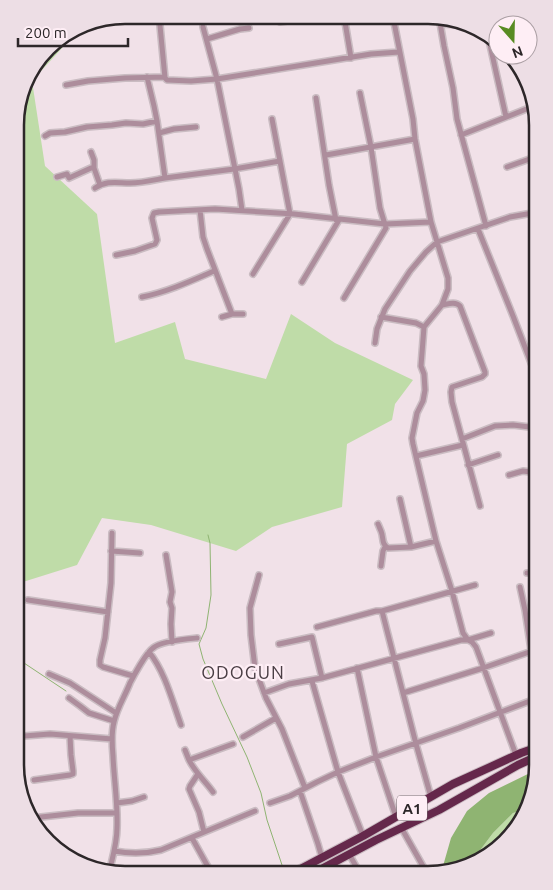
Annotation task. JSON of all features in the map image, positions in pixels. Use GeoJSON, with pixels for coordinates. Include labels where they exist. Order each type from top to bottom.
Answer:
{"type":"FeatureCollection","features":[{"type":"Feature","properties":{"kind":"highway","name":"A1"},"geometry":{"type":"LineString","coordinates":[[306,866],[396,818],[453,784],[529,750]]}},
{"type":"Feature","properties":{"kind":"highway","name":"A1"},"geometry":{"type":"LineString","coordinates":[[327,866],[439,810],[518,764],[529,760]]}},
{"type":"Feature","properties":{"kind":"highway"},"geometry":{"type":"LineString","coordinates":[[431,797],[442,793],[448,796],[447,804],[439,810]]}},
{"type":"Feature","properties":{"kind":"street"},"geometry":{"type":"LineString","coordinates":[[160,24],[165,79],[167,80],[217,79],[371,54],[400,52]]}},
{"type":"Feature","properties":{"kind":"street"},"geometry":{"type":"LineString","coordinates":[[345,24],[351,58]]}},
{"type":"Feature","properties":{"kind":"street"},"geometry":{"type":"LineString","coordinates":[[394,24],[413,119],[414,139],[431,222],[448,278],[448,289],[442,306],[424,326],[421,366],[424,374],[425,390],[417,413],[412,438],[413,448],[436,541],[463,633],[476,647],[516,755]]}},
{"type":"Feature","properties":{"kind":"street"},"geometry":{"type":"LineString","coordinates":[[440,25],[453,88],[457,119],[486,226]]}},
{"type":"Feature","properties":{"kind":"street"},"geometry":{"type":"LineString","coordinates":[[203,27],[217,79],[242,210]]}},
{"type":"Feature","properties":{"kind":"street"},"geometry":{"type":"LineString","coordinates":[[207,39],[249,28]]}},
{"type":"Feature","properties":{"kind":"street"},"geometry":{"type":"LineString","coordinates":[[494,65],[506,117]]}},
{"type":"Feature","properties":{"kind":"street"},"geometry":{"type":"LineString","coordinates":[[66,85],[101,80],[165,76]]}},
{"type":"Feature","properties":{"kind":"street"},"geometry":{"type":"LineString","coordinates":[[147,77],[157,121],[166,178]]}},
{"type":"Feature","properties":{"kind":"street"},"geometry":{"type":"LineString","coordinates":[[344,298],[386,228],[380,208],[371,147],[360,93]]}},
{"type":"Feature","properties":{"kind":"street"},"geometry":{"type":"LineString","coordinates":[[302,282],[338,220],[329,185],[316,98]]}},
{"type":"Feature","properties":{"kind":"street"},"geometry":{"type":"LineString","coordinates":[[461,135],[528,109]]}},
{"type":"Feature","properties":{"kind":"street"},"geometry":{"type":"LineString","coordinates":[[253,274],[290,214],[272,119]]}},
{"type":"Feature","properties":{"kind":"street"},"geometry":{"type":"LineString","coordinates":[[45,136],[50,133],[65,132],[87,126],[126,123],[143,124],[157,121]]}},
{"type":"Feature","properties":{"kind":"street"},"geometry":{"type":"LineString","coordinates":[[159,133],[196,127]]}},
{"type":"Feature","properties":{"kind":"street"},"geometry":{"type":"LineString","coordinates":[[326,155],[414,139]]}},
{"type":"Feature","properties":{"kind":"street"},"geometry":{"type":"LineString","coordinates":[[91,152],[94,160],[97,186],[118,182],[133,183],[280,161]]}},
{"type":"Feature","properties":{"kind":"street"},"geometry":{"type":"LineString","coordinates":[[507,168],[529,159]]}},
{"type":"Feature","properties":{"kind":"street"},"geometry":{"type":"LineString","coordinates":[[57,177],[67,174],[69,178],[94,168]]}},
{"type":"Feature","properties":{"kind":"street"},"geometry":{"type":"LineString","coordinates":[[200,210],[203,237],[214,271],[232,314]]}},
{"type":"Feature","properties":{"kind":"street"},"geometry":{"type":"LineString","coordinates":[[116,255],[154,244],[157,240],[152,218],[154,214],[159,212],[242,210],[385,224],[431,222]]}},
{"type":"Feature","properties":{"kind":"street"},"geometry":{"type":"LineString","coordinates":[[375,343],[381,317],[392,297],[410,271],[437,242],[518,215],[529,213]]}},
{"type":"Feature","properties":{"kind":"street"},"geometry":{"type":"LineString","coordinates":[[478,229],[529,358]]}},
{"type":"Feature","properties":{"kind":"street"},"geometry":{"type":"LineString","coordinates":[[142,297],[155,294],[214,271]]}},
{"type":"Feature","properties":{"kind":"street"},"geometry":{"type":"LineString","coordinates":[[442,306],[454,303],[459,304],[485,372],[482,377],[457,385],[451,389],[452,402],[480,506]]}},
{"type":"Feature","properties":{"kind":"street"},"geometry":{"type":"LineString","coordinates":[[222,317],[232,314],[243,314]]}},
{"type":"Feature","properties":{"kind":"street"},"geometry":{"type":"LineString","coordinates":[[381,317],[424,326]]}},
{"type":"Feature","properties":{"kind":"street"},"geometry":{"type":"LineString","coordinates":[[416,456],[462,442],[496,426],[529,427]]}},
{"type":"Feature","properties":{"kind":"street"},"geometry":{"type":"LineString","coordinates":[[468,465],[498,455]]}},
{"type":"Feature","properties":{"kind":"street"},"geometry":{"type":"LineString","coordinates":[[509,475],[522,471],[529,472]]}},
{"type":"Feature","properties":{"kind":"street"},"geometry":{"type":"LineString","coordinates":[[400,499],[410,547]]}},
{"type":"Feature","properties":{"kind":"street"},"geometry":{"type":"LineString","coordinates":[[378,524],[385,547],[381,566]]}},
{"type":"Feature","properties":{"kind":"street"},"geometry":{"type":"LineString","coordinates":[[112,533],[108,612],[100,665],[133,676]]}},
{"type":"Feature","properties":{"kind":"street"},"geometry":{"type":"LineString","coordinates":[[385,547],[410,547],[436,541]]}},
{"type":"Feature","properties":{"kind":"street"},"geometry":{"type":"LineString","coordinates":[[111,551],[140,553]]}},
{"type":"Feature","properties":{"kind":"street"},"geometry":{"type":"LineString","coordinates":[[166,555],[172,592],[170,602],[172,608],[172,642]]}},
{"type":"Feature","properties":{"kind":"street"},"geometry":{"type":"LineString","coordinates":[[260,575],[250,608],[255,668],[264,693],[282,729],[322,858]]}},
{"type":"Feature","properties":{"kind":"street"},"geometry":{"type":"LineString","coordinates":[[317,627],[475,585]]}},
{"type":"Feature","properties":{"kind":"street"},"geometry":{"type":"LineString","coordinates":[[520,587],[529,642]]}},
{"type":"Feature","properties":{"kind":"street"},"geometry":{"type":"LineString","coordinates":[[28,600],[108,612]]}},
{"type":"Feature","properties":{"kind":"street"},"geometry":{"type":"LineString","coordinates":[[382,611],[431,797]]}},
{"type":"Feature","properties":{"kind":"street"},"geometry":{"type":"LineString","coordinates":[[264,693],[289,684],[322,678],[491,633]]}},
{"type":"Feature","properties":{"kind":"street"},"geometry":{"type":"LineString","coordinates":[[279,644],[312,637],[322,678]]}},
{"type":"Feature","properties":{"kind":"street"},"geometry":{"type":"LineString","coordinates":[[111,865],[117,838],[117,803],[112,739],[116,713],[133,676],[153,647],[197,638]]}},
{"type":"Feature","properties":{"kind":"street"},"geometry":{"type":"LineString","coordinates":[[403,693],[483,668],[529,650]]}},
{"type":"Feature","properties":{"kind":"street"},"geometry":{"type":"LineString","coordinates":[[149,652],[160,669],[180,724]]}},
{"type":"Feature","properties":{"kind":"street"},"geometry":{"type":"LineString","coordinates":[[357,668],[376,757],[396,818]]}},
{"type":"Feature","properties":{"kind":"street"},"geometry":{"type":"LineString","coordinates":[[50,674],[70,683],[116,713]]}},
{"type":"Feature","properties":{"kind":"street"},"geometry":{"type":"LineString","coordinates":[[312,680],[338,772],[362,836]]}},
{"type":"Feature","properties":{"kind":"street"},"geometry":{"type":"LineString","coordinates":[[69,698],[89,713],[114,720]]}},
{"type":"Feature","properties":{"kind":"street"},"geometry":{"type":"LineString","coordinates":[[270,804],[338,772],[529,702]]}},
{"type":"Feature","properties":{"kind":"street"},"geometry":{"type":"LineString","coordinates":[[244,737],[276,718]]}},
{"type":"Feature","properties":{"kind":"street"},"geometry":{"type":"LineString","coordinates":[[24,736],[50,734],[112,739]]}},
{"type":"Feature","properties":{"kind":"street"},"geometry":{"type":"LineString","coordinates":[[34,780],[73,774],[70,736]]}},
{"type":"Feature","properties":{"kind":"street"},"geometry":{"type":"LineString","coordinates":[[189,760],[233,744]]}},
{"type":"Feature","properties":{"kind":"street"},"geometry":{"type":"LineString","coordinates":[[185,750],[198,774],[205,780],[213,792]]}},
{"type":"Feature","properties":{"kind":"street"},"geometry":{"type":"LineString","coordinates":[[198,774],[189,790],[199,812],[204,832]]}},
{"type":"Feature","properties":{"kind":"street"},"geometry":{"type":"LineString","coordinates":[[117,803],[144,797]]}},
{"type":"Feature","properties":{"kind":"street"},"geometry":{"type":"LineString","coordinates":[[114,852],[131,854],[161,850],[255,811]]}},
{"type":"Feature","properties":{"kind":"street"},"geometry":{"type":"LineString","coordinates":[[38,817],[78,813],[117,813]]}},
{"type":"Feature","properties":{"kind":"street"},"geometry":{"type":"LineString","coordinates":[[402,829],[423,866]]}},
{"type":"Feature","properties":{"kind":"street"},"geometry":{"type":"LineString","coordinates":[[192,838],[208,866]]}},
{"type":"Feature","properties":{"kind":"street"},"geometry":{"type":"LineString","coordinates":[[349,854],[356,866]]}},
{"type":"Feature","properties":{"kind":"shaded area"},"geometry":{"type":"Polygon","coordinates":[[[67,42],[37,76],[49,58],[67,42]]]}},
{"type":"Feature","properties":{"kind":"shaded area"},"geometry":{"type":"Polygon","coordinates":[[[32,83],[45,166],[97,214],[115,343],[175,322],[185,359],[266,379],[291,314],[335,343],[413,380],[395,404],[392,420],[347,444],[342,507],[272,527],[236,551],[151,525],[102,518],[77,565],[24,581],[24,125],[27,99],[32,83]]]}},
{"type":"Feature","properties":{"kind":"shaded area"},"geometry":{"type":"Polygon","coordinates":[[[529,774],[524,798],[518,812],[513,813],[493,833],[478,854],[461,861],[443,865],[451,838],[467,811],[489,793],[529,774]]]}},
{"type":"Feature","properties":{"kind":"shaded area"},"geometry":{"type":"Polygon","coordinates":[[[518,812],[500,837],[478,853],[493,833],[513,813],[518,812]]]}},
{"type":"Feature","properties":{"kind":"waterway"},"geometry":{"type":"LineString","coordinates":[[208,535],[210,543],[211,595],[206,628],[199,644],[203,659],[261,793],[267,820],[282,866]]}},
{"type":"Feature","properties":{"kind":"waterway"},"geometry":{"type":"LineString","coordinates":[[24,663],[66,691]]}},
{"type":"Feature","properties":{"kind":"district","name":"ODOGUN"},"geometry":{"type":"Point","coordinates":[243,672]}}]}
